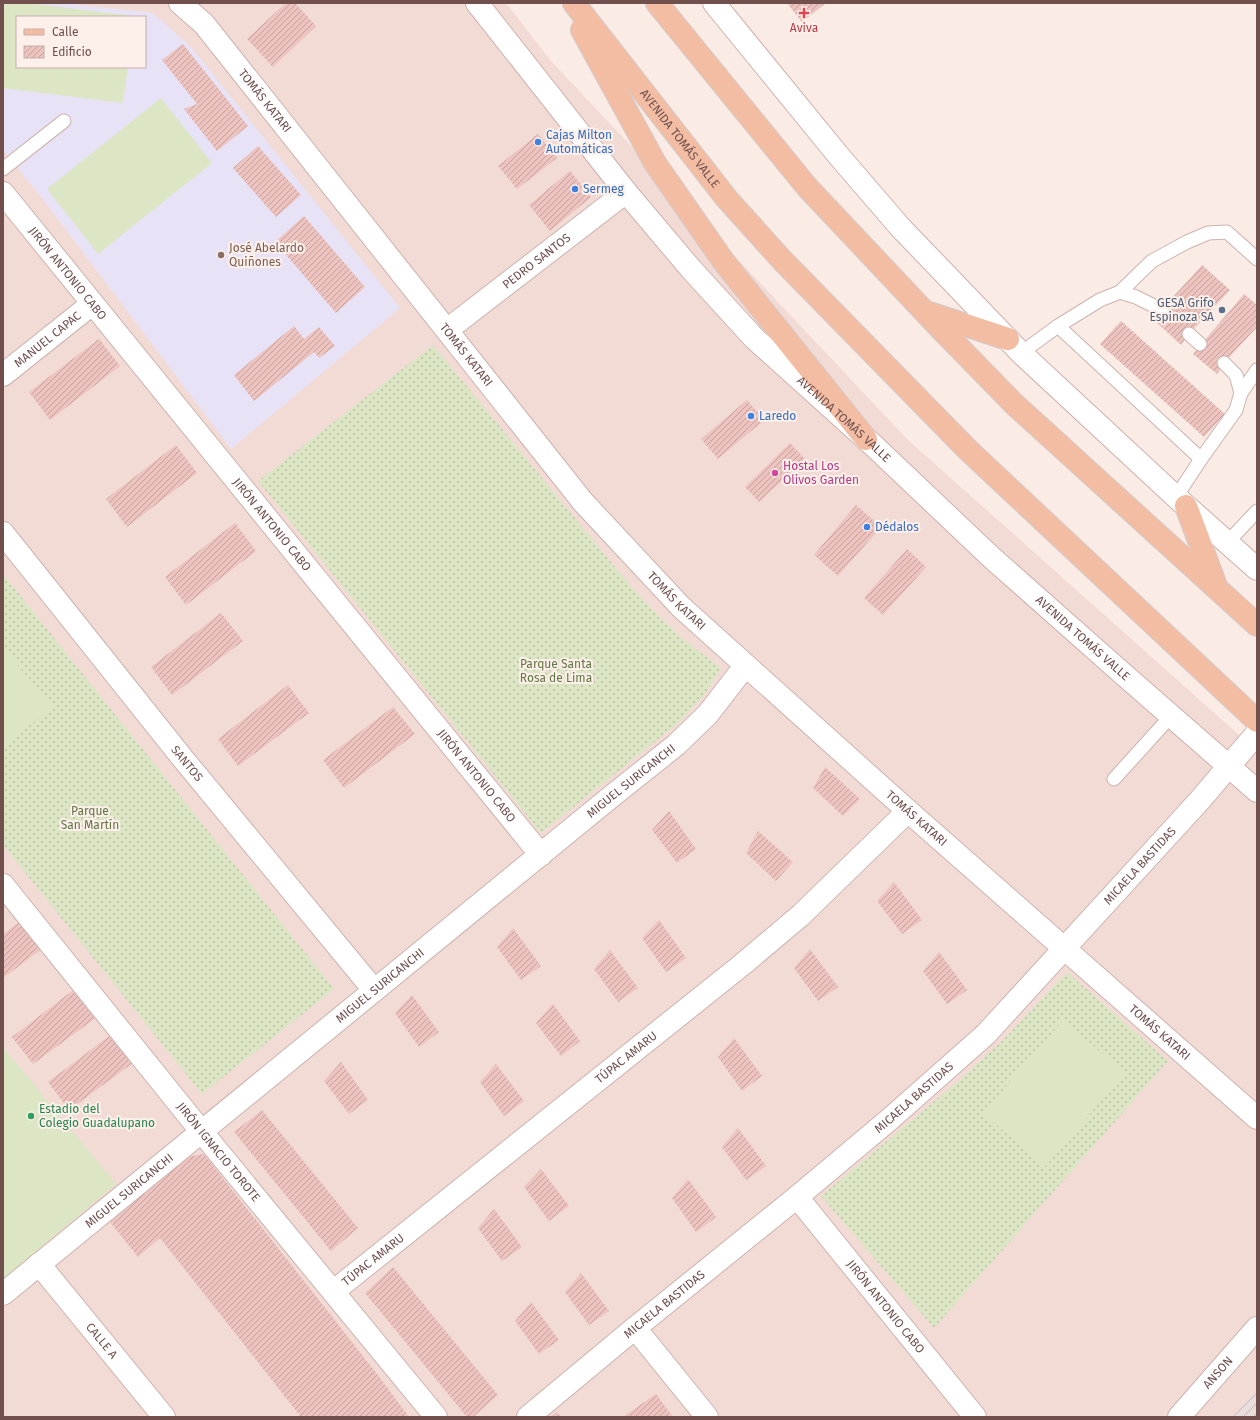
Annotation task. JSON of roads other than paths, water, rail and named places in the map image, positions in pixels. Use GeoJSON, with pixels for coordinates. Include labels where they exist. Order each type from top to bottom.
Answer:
{"type":"FeatureCollection","features":[{"type":"Feature","properties":{"kind":"main road"},"geometry":{"type":"LineString","coordinates":[[566,3],[655,163],[724,262],[866,439]]}},
{"type":"Feature","properties":{"kind":"main road","name":"AVENIDA TOMÁS VALLE"},"geometry":{"type":"LineString","coordinates":[[574,3],[727,199],[782,260],[967,449],[1257,721]]}},
{"type":"Feature","properties":{"kind":"main road"},"geometry":{"type":"LineString","coordinates":[[656,3],[807,187],[923,311],[1014,404],[1257,625]]}},
{"type":"Feature","properties":{"kind":"main road"},"geometry":{"type":"LineString","coordinates":[[923,311],[1015,346]]}},
{"type":"Feature","properties":{"kind":"main road"},"geometry":{"type":"LineString","coordinates":[[1181,502],[1218,591]]}},
{"type":"Feature","properties":{"kind":"street","name":"TOMÁS KATARI"},"geometry":{"type":"LineString","coordinates":[[180,3],[204,24],[583,502],[681,607],[908,811],[1257,1118]]}},
{"type":"Feature","properties":{"kind":"street","name":"AVENIDA TOMÁS VALLE"},"geometry":{"type":"LineString","coordinates":[[477,3],[626,192],[691,269],[754,338],[866,439],[991,557],[1257,791]]}},
{"type":"Feature","properties":{"kind":"street"},"geometry":{"type":"LineString","coordinates":[[714,3],[838,155],[900,228],[1015,346],[1181,502],[1257,569]]}},
{"type":"Feature","properties":{"kind":"street","name":"PEDRO SANTOS"},"geometry":{"type":"LineString","coordinates":[[447,330],[626,192]]}},
{"type":"Feature","properties":{"kind":"street","name":"JIRÓN ANTONIO CABO"},"geometry":{"type":"LineString","coordinates":[[3,193],[541,855]]}},
{"type":"Feature","properties":{"kind":"street","name":"MANUEL CAPAC"},"geometry":{"type":"LineString","coordinates":[[3,375],[92,304]]}},
{"type":"Feature","properties":{"kind":"street","name":"SANTOS"},"geometry":{"type":"LineString","coordinates":[[3,533],[184,760],[374,990]]}},
{"type":"Feature","properties":{"kind":"street","name":"MIGUEL SURICANCHI"},"geometry":{"type":"LineString","coordinates":[[3,1294],[676,745],[708,714],[746,666]]}},
{"type":"Feature","properties":{"kind":"street","name":"MICAELA BASTIDAS"},"geometry":{"type":"LineString","coordinates":[[528,1417],[797,1197],[901,1110],[986,1034],[1200,800],[1257,733]]}},
{"type":"Feature","properties":{"kind":"street","name":"TÚPAC AMARU"},"geometry":{"type":"LineString","coordinates":[[334,1292],[743,964],[801,915],[908,811]]}},
{"type":"Feature","properties":{"kind":"street","name":"JIRÓN IGNACIO TOROTE"},"geometry":{"type":"LineString","coordinates":[[3,885],[201,1131],[436,1417]]}},
{"type":"Feature","properties":{"kind":"street","name":"JIRÓN ANTONIO CABO"},"geometry":{"type":"LineString","coordinates":[[797,1197],[975,1417]]}},
{"type":"Feature","properties":{"kind":"street","name":"CALLE A"},"geometry":{"type":"LineString","coordinates":[[39,1264],[164,1417]]}},
{"type":"Feature","properties":{"kind":"street"},"geometry":{"type":"LineString","coordinates":[[635,1328],[707,1417]]}},
{"type":"Feature","properties":{"kind":"street","name":"ANSON"},"geometry":{"type":"LineString","coordinates":[[1179,1417],[1257,1328]]}},
{"type":"Feature","properties":{"kind":"lane"},"geometry":{"type":"LineString","coordinates":[[3,169],[64,121]]}},
{"type":"Feature","properties":{"kind":"lane"},"geometry":{"type":"LineString","coordinates":[[1015,346],[1058,326],[1100,300],[1120,292],[1152,261],[1187,242],[1208,233],[1227,232],[1257,259]]}},
{"type":"Feature","properties":{"kind":"lane"},"geometry":{"type":"LineString","coordinates":[[1120,292],[1136,297],[1162,310]]}},
{"type":"Feature","properties":{"kind":"lane"},"geometry":{"type":"LineString","coordinates":[[1058,326],[1201,459]]}},
{"type":"Feature","properties":{"kind":"lane"},"geometry":{"type":"LineString","coordinates":[[1189,334],[1200,344]]}},
{"type":"Feature","properties":{"kind":"lane"},"geometry":{"type":"LineString","coordinates":[[1224,364],[1236,375],[1241,393]]}},
{"type":"Feature","properties":{"kind":"lane"},"geometry":{"type":"LineString","coordinates":[[1181,502],[1201,459],[1236,410],[1241,393],[1257,370]]}},
{"type":"Feature","properties":{"kind":"lane"},"geometry":{"type":"LineString","coordinates":[[1227,543],[1257,511]]}},
{"type":"Feature","properties":{"kind":"lane"},"geometry":{"type":"LineString","coordinates":[[1114,779],[1171,716]]}},
{"type":"Feature","properties":{"kind":"place","name":"Aviva"},"geometry":{"type":"Point","coordinates":[804,13]}},
{"type":"Feature","properties":{"kind":"place","name":"Cajas Milton Automáticas"},"geometry":{"type":"Point","coordinates":[538,142]}},
{"type":"Feature","properties":{"kind":"place","name":"Sermeg"},"geometry":{"type":"Point","coordinates":[575,189]}},
{"type":"Feature","properties":{"kind":"place","name":"José Abelardo Quiñones"},"geometry":{"type":"Point","coordinates":[221,255]}},
{"type":"Feature","properties":{"kind":"place","name":"GESA Grifo Espinoza SA"},"geometry":{"type":"Point","coordinates":[1222,310]}},
{"type":"Feature","properties":{"kind":"place","name":"Laredo"},"geometry":{"type":"Point","coordinates":[751,416]}},
{"type":"Feature","properties":{"kind":"place","name":"Hostal Los Olivos Garden"},"geometry":{"type":"Point","coordinates":[775,473]}},
{"type":"Feature","properties":{"kind":"place","name":"Dédalos"},"geometry":{"type":"Point","coordinates":[867,527]}},
{"type":"Feature","properties":{"kind":"place","name":"Estadio del Colegio Guadalupano"},"geometry":{"type":"Point","coordinates":[31,1116]}},
{"type":"Feature","properties":{"kind":"park label","name":"Parque Santa Rosa de Lima"},"geometry":{"type":"Point","coordinates":[556,671]}},
{"type":"Feature","properties":{"kind":"park label","name":"Parque San Martín"},"geometry":{"type":"Point","coordinates":[90,818]}}]}
